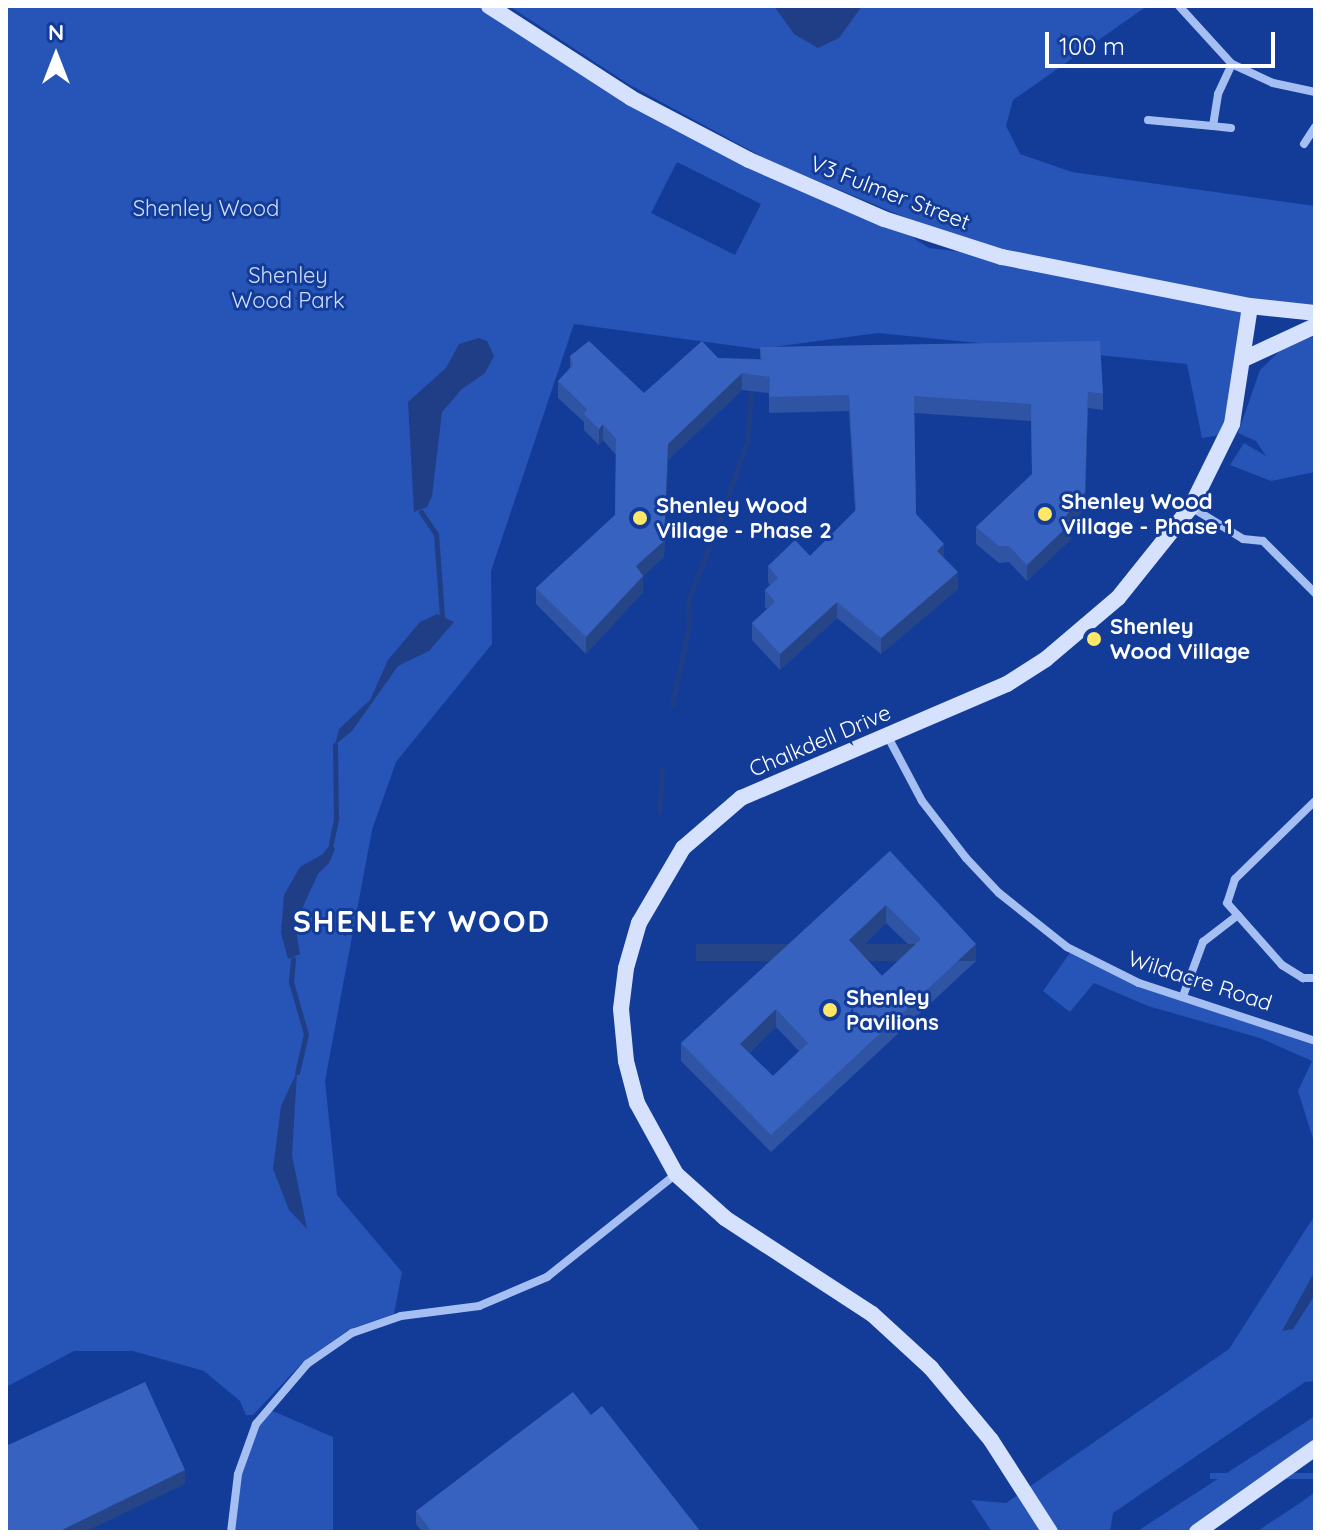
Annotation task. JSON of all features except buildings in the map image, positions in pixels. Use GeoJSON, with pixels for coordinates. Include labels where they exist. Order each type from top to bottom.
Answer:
{"type":"FeatureCollection","features":[{"type":"Feature","properties":{"kind":"street","name":"V3 Fulmer Street"},"geometry":{"type":"LineString","coordinates":[[489,6],[631,98],[749,160],[884,219],[1002,257],[1250,306],[1315,313]]}},
{"type":"Feature","properties":{"kind":"street"},"geometry":{"type":"LineString","coordinates":[[1179,6],[1232,64],[1273,83],[1315,92]]}},
{"type":"Feature","properties":{"kind":"street"},"geometry":{"type":"LineString","coordinates":[[1213,126],[1218,94],[1232,64]]}},
{"type":"Feature","properties":{"kind":"street"},"geometry":{"type":"LineString","coordinates":[[1148,120],[1231,128]]}},
{"type":"Feature","properties":{"kind":"street"},"geometry":{"type":"LineString","coordinates":[[1304,144],[1315,129]]}},
{"type":"Feature","properties":{"kind":"street","name":"Chalkdell Drive"},"geometry":{"type":"LineString","coordinates":[[1050,1532],[991,1440],[931,1368],[872,1314],[725,1218],[676,1174],[637,1103],[626,1061],[621,1009],[639,923],[683,848],[741,798],[1007,684],[1046,659],[1118,598],[1191,507],[1232,424],[1246,358],[1250,306]]}},
{"type":"Feature","properties":{"kind":"street"},"geometry":{"type":"LineString","coordinates":[[1246,358],[1315,326]]}},
{"type":"Feature","properties":{"kind":"street"},"geometry":{"type":"LineString","coordinates":[[1191,507],[1243,539],[1263,541],[1315,593]]}},
{"type":"Feature","properties":{"kind":"street","name":"Wildacre Road"},"geometry":{"type":"LineString","coordinates":[[888,737],[922,801],[999,893],[1067,947],[1102,967],[1315,1041]]}},
{"type":"Feature","properties":{"kind":"street"},"geometry":{"type":"LineString","coordinates":[[1315,801],[1235,879],[1227,903],[1282,965],[1303,978],[1315,978]]}},
{"type":"Feature","properties":{"kind":"street"},"geometry":{"type":"LineString","coordinates":[[1183,996],[1203,942],[1238,915]]}},
{"type":"Feature","properties":{"kind":"street"},"geometry":{"type":"LineString","coordinates":[[231,1532],[238,1474],[256,1424],[307,1364],[352,1333],[401,1316],[479,1306],[547,1277],[676,1174]]}},
{"type":"Feature","properties":{"kind":"street"},"geometry":{"type":"LineString","coordinates":[[1197,1532],[1315,1448]]}},
{"type":"Feature","properties":{"kind":"green space","name":"Shenley Wood Park"},"geometry":{"type":"Polygon","coordinates":[[[6,6],[489,6],[631,98],[884,219],[929,248],[998,256],[770,161],[630,85],[509,6],[1147,6],[1013,100],[1006,126],[1020,154],[1072,172],[1315,206],[1315,313],[1250,306],[1226,434],[1202,438],[1187,364],[878,333],[758,349],[574,324],[491,571],[492,644],[396,762],[372,830],[325,1081],[337,1195],[402,1272],[394,1314],[350,1329],[303,1362],[253,1415],[246,1415],[240,1401],[204,1371],[133,1351],[74,1351],[6,1387],[6,6]],[[677,162],[651,213],[735,255],[761,204],[677,162]]]}},
{"type":"Feature","properties":{"kind":"green space"},"geometry":{"type":"Polygon","coordinates":[[[1315,336],[1315,472],[1271,481],[1230,465],[1244,443],[1266,456],[1256,441],[1238,433],[1260,370],[1287,344],[1315,336]]]}},
{"type":"Feature","properties":{"kind":"green space"},"geometry":{"type":"Polygon","coordinates":[[[1072,950],[1102,967],[1315,1041],[1315,1145],[1298,1091],[1312,1061],[1260,1038],[1148,1006],[1094,983],[1070,1012],[1043,991],[1072,950]]]}},
{"type":"Feature","properties":{"kind":"green space"},"geometry":{"type":"Polygon","coordinates":[[[1315,1215],[1315,1271],[1293,1329],[1315,1294],[1315,1381],[1305,1382],[1113,1513],[1110,1532],[992,1532],[971,1500],[1006,1503],[1229,1349],[1315,1215]]]}},
{"type":"Feature","properties":{"kind":"green space"},"geometry":{"type":"Polygon","coordinates":[[[268,1409],[333,1437],[333,1532],[231,1532],[231,1511],[256,1424],[268,1409]]]}},
{"type":"Feature","properties":{"kind":"green space"},"geometry":{"type":"Polygon","coordinates":[[[1315,1416],[1315,1448],[1197,1532],[1136,1532],[1315,1416]]]}},
{"type":"Feature","properties":{"kind":"green space"},"geometry":{"type":"Polygon","coordinates":[[[1210,1473],[1315,1473],[1315,1479],[1210,1479],[1210,1473]]]}},
{"type":"Feature","properties":{"kind":"green space"},"geometry":{"type":"Polygon","coordinates":[[[1315,1492],[1315,1532],[1256,1532],[1300,1503],[1315,1492]]]}},
{"type":"Feature","properties":{"kind":"shaded area"},"geometry":{"type":"Polygon","coordinates":[[[774,6],[862,6],[839,38],[818,48],[794,34],[774,6]]]}},
{"type":"Feature","properties":{"kind":"shaded area"},"geometry":{"type":"Polygon","coordinates":[[[479,338],[487,341],[494,356],[485,373],[462,389],[442,412],[432,496],[427,507],[414,512],[408,402],[446,368],[459,344],[479,338]]]}},
{"type":"Feature","properties":{"kind":"shaded area"},"geometry":{"type":"Polygon","coordinates":[[[437,614],[454,622],[429,651],[398,666],[352,731],[335,745],[339,729],[370,700],[388,660],[420,622],[437,614]]]}},
{"type":"Feature","properties":{"kind":"shaded area"},"geometry":{"type":"Polygon","coordinates":[[[331,843],[335,849],[329,863],[318,874],[295,924],[300,954],[288,959],[281,933],[284,895],[300,867],[323,854],[331,843]]]}},
{"type":"Feature","properties":{"kind":"shaded area"},"geometry":{"type":"Polygon","coordinates":[[[297,1072],[292,1155],[307,1229],[289,1210],[273,1169],[281,1106],[297,1072]]]}},
{"type":"Feature","properties":{"kind":"shaded area"},"geometry":{"type":"Polygon","coordinates":[[[1315,1271],[1315,1294],[1293,1329],[1282,1331],[1315,1271]]]}},
{"type":"Feature","properties":{"kind":"waterway"},"geometry":{"type":"LineString","coordinates":[[722,513],[747,442],[751,390]]}},
{"type":"Feature","properties":{"kind":"waterway"},"geometry":{"type":"LineString","coordinates":[[421,512],[436,534],[442,616]]}},
{"type":"Feature","properties":{"kind":"waterway"},"geometry":{"type":"LineString","coordinates":[[672,705],[689,626],[688,601],[721,516]]}},
{"type":"Feature","properties":{"kind":"waterway"},"geometry":{"type":"LineString","coordinates":[[331,843],[336,819],[335,745]]}},
{"type":"Feature","properties":{"kind":"waterway"},"geometry":{"type":"LineString","coordinates":[[659,812],[662,768]]}},
{"type":"Feature","properties":{"kind":"waterway"},"geometry":{"type":"LineString","coordinates":[[293,959],[291,982],[306,1034],[297,1072]]}},
{"type":"Feature","properties":{"kind":"place","name":"Shenley Wood Village - Phase 1"},"geometry":{"type":"Point","coordinates":[1045,514]}},
{"type":"Feature","properties":{"kind":"place","name":"Shenley Wood Village - Phase 2"},"geometry":{"type":"Point","coordinates":[640,518]}},
{"type":"Feature","properties":{"kind":"place","name":"Shenley Wood Village"},"geometry":{"type":"Point","coordinates":[1094,639]}},
{"type":"Feature","properties":{"kind":"place","name":"Shenley Pavilions"},"geometry":{"type":"Point","coordinates":[830,1010]}},
{"type":"Feature","properties":{"kind":"district","name":"SHENLEY WOOD"},"geometry":{"type":"Point","coordinates":[422,921]}},
{"type":"Feature","properties":{"kind":"park label","name":"Shenley Wood"},"geometry":{"type":"Point","coordinates":[206,209]}}]}
